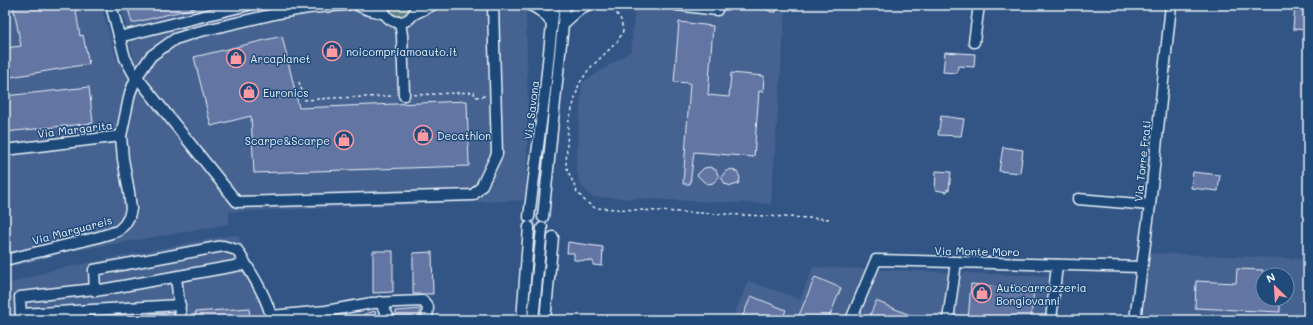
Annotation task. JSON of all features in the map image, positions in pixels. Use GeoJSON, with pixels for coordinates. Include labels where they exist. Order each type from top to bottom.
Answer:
{"type":"FeatureCollection","features":[{"type":"Feature","properties":{"kind":"street"},"geometry":{"type":"LineString","coordinates":[[111,5],[125,58],[136,78],[237,202],[473,195],[481,187],[497,154],[493,5]]}},
{"type":"Feature","properties":{"kind":"street"},"geometry":{"type":"LineString","coordinates":[[119,37],[248,5]]}},
{"type":"Feature","properties":{"kind":"street","name":"Via Margarita"},"geometry":{"type":"LineString","coordinates":[[5,150],[121,136],[128,101],[136,78],[151,56],[175,39],[197,32],[279,13],[308,8],[347,5]]}},
{"type":"Feature","properties":{"kind":"street"},"geometry":{"type":"LineString","coordinates":[[357,5],[366,9],[384,9],[391,20],[409,15],[433,5]]}},
{"type":"Feature","properties":{"kind":"street"},"geometry":{"type":"LineString","coordinates":[[529,5],[536,7],[546,15],[552,23]]}},
{"type":"Feature","properties":{"kind":"street","name":"Via Savona"},"geometry":{"type":"LineString","coordinates":[[522,320],[529,222],[554,5]]}},
{"type":"Feature","properties":{"kind":"street","name":"Via Savona"},"geometry":{"type":"LineString","coordinates":[[543,217],[565,5]]}},
{"type":"Feature","properties":{"kind":"street"},"geometry":{"type":"LineString","coordinates":[[563,24],[580,8],[588,5]]}},
{"type":"Feature","properties":{"kind":"street"},"geometry":{"type":"LineString","coordinates":[[677,5],[717,10]]}},
{"type":"Feature","properties":{"kind":"street"},"geometry":{"type":"LineString","coordinates":[[974,42],[979,5]]}},
{"type":"Feature","properties":{"kind":"street","name":"Via Torre Frati"},"geometry":{"type":"LineString","coordinates":[[1135,320],[1150,205],[1171,5]]}},
{"type":"Feature","properties":{"kind":"street"},"geometry":{"type":"LineString","coordinates":[[404,95],[402,35],[409,15]]}},
{"type":"Feature","properties":{"kind":"street","name":"Via Marguareis"},"geometry":{"type":"LineString","coordinates":[[5,260],[95,238],[118,231],[125,224],[131,209],[122,159],[121,136]]}},
{"type":"Feature","properties":{"kind":"street"},"geometry":{"type":"LineString","coordinates":[[1078,199],[1150,205]]}},
{"type":"Feature","properties":{"kind":"street"},"geometry":{"type":"LineString","coordinates":[[533,320],[542,228]]}},
{"type":"Feature","properties":{"kind":"street"},"geometry":{"type":"LineString","coordinates":[[545,320],[553,236]]}},
{"type":"Feature","properties":{"kind":"street"},"geometry":{"type":"LineString","coordinates":[[97,310],[94,270],[223,246],[238,250],[266,303],[272,318],[326,311],[376,302],[423,301],[428,307],[427,320]]}},
{"type":"Feature","properties":{"kind":"street","name":"Via Monte Moro"},"geometry":{"type":"LineString","coordinates":[[851,320],[876,260],[1142,267]]}},
{"type":"Feature","properties":{"kind":"street"},"geometry":{"type":"LineString","coordinates":[[948,320],[956,262]]}},
{"type":"Feature","properties":{"kind":"street"},"geometry":{"type":"LineString","coordinates":[[180,305],[97,310],[21,317],[20,297],[95,290],[246,264]]}},
{"type":"Feature","properties":{"kind":"street"},"geometry":{"type":"LineString","coordinates":[[1051,320],[1057,265]]}},
{"type":"Feature","properties":{"kind":"street"},"geometry":{"type":"LineString","coordinates":[[176,277],[181,320]]}},
{"type":"Feature","properties":{"kind":"street"},"geometry":{"type":"LineString","coordinates":[[376,302],[390,320]]}},
{"type":"Feature","properties":{"kind":"path"},"geometry":{"type":"LineString","coordinates":[[608,5],[615,11],[621,20],[623,31],[618,41],[589,69],[579,84],[568,124],[566,166],[577,192],[586,202],[595,208],[829,219]]}},
{"type":"Feature","properties":{"kind":"path"},"geometry":{"type":"LineString","coordinates":[[299,82],[305,100],[474,92],[475,97],[478,97]]}},
{"type":"Feature","properties":{"kind":"shaded area"},"geometry":{"type":"Polygon","coordinates":[[[5,5],[101,5],[116,57],[140,86],[121,5],[527,5],[528,110],[526,200],[229,212],[229,224],[62,253],[5,269],[5,5]]]}},
{"type":"Feature","properties":{"kind":"shaded area"},"geometry":{"type":"Polygon","coordinates":[[[635,5],[786,5],[771,204],[592,197],[580,184],[576,167],[582,83],[631,51],[635,5]]]}},
{"type":"Feature","properties":{"kind":"shaded area"},"geometry":{"type":"Polygon","coordinates":[[[237,235],[277,310],[280,320],[5,320],[5,285],[56,269],[237,235]]]}},
{"type":"Feature","properties":{"kind":"shaded area"},"geometry":{"type":"Polygon","coordinates":[[[1149,253],[1308,259],[1308,320],[1142,320],[1149,253]]]}},
{"type":"Feature","properties":{"kind":"shaded area"},"geometry":{"type":"Polygon","coordinates":[[[813,267],[1048,276],[1044,320],[732,320],[748,281],[800,299],[813,267]]]}},
{"type":"Feature","properties":{"kind":"green space"},"geometry":{"type":"Polygon","coordinates":[[[389,5],[410,5],[406,14],[398,16],[392,13],[389,5]]]}},
{"type":"Feature","properties":{"kind":"building"},"geometry":{"type":"Polygon","coordinates":[[[13,5],[75,5],[80,36],[83,35],[89,64],[5,78],[5,48],[21,46],[13,5]]]}},
{"type":"Feature","properties":{"kind":"building"},"geometry":{"type":"Polygon","coordinates":[[[127,5],[195,5],[195,8],[132,23],[127,5]]]}},
{"type":"Feature","properties":{"kind":"building"},"geometry":{"type":"Polygon","coordinates":[[[759,5],[777,5],[777,9],[776,12],[771,12],[759,5]]]}},
{"type":"Feature","properties":{"kind":"building"},"geometry":{"type":"Polygon","coordinates":[[[1295,5],[1308,5],[1308,30],[1293,29],[1295,5]]]}},
{"type":"Feature","properties":{"kind":"building"},"geometry":{"type":"Polygon","coordinates":[[[679,22],[713,26],[708,95],[729,97],[731,73],[764,76],[763,92],[759,91],[754,157],[694,152],[690,184],[683,184],[690,83],[674,82],[679,22]]]}},
{"type":"Feature","properties":{"kind":"building"},"geometry":{"type":"Polygon","coordinates":[[[282,36],[299,108],[467,101],[469,166],[254,173],[251,116],[211,126],[194,57],[282,36]]]}},
{"type":"Feature","properties":{"kind":"building"},"geometry":{"type":"Polygon","coordinates":[[[945,52],[975,54],[974,67],[958,66],[957,73],[943,72],[945,52]]]}},
{"type":"Feature","properties":{"kind":"building"},"geometry":{"type":"Polygon","coordinates":[[[89,87],[93,123],[5,132],[5,96],[89,87]]]}},
{"type":"Feature","properties":{"kind":"building"},"geometry":{"type":"Polygon","coordinates":[[[941,116],[964,119],[961,136],[938,135],[941,116]]]}},
{"type":"Feature","properties":{"kind":"building"},"geometry":{"type":"Polygon","coordinates":[[[1003,147],[1023,150],[1020,173],[999,171],[1003,147]]]}},
{"type":"Feature","properties":{"kind":"building"},"geometry":{"type":"Polygon","coordinates":[[[710,167],[716,170],[719,177],[713,183],[708,184],[697,175],[704,168],[710,167]]]}},
{"type":"Feature","properties":{"kind":"building"},"geometry":{"type":"Polygon","coordinates":[[[732,169],[738,173],[740,178],[738,184],[731,186],[725,184],[721,177],[726,171],[732,169]]]}},
{"type":"Feature","properties":{"kind":"building"},"geometry":{"type":"Polygon","coordinates":[[[936,171],[951,172],[949,190],[947,189],[947,192],[935,190],[936,171]]]}},
{"type":"Feature","properties":{"kind":"building"},"geometry":{"type":"Polygon","coordinates":[[[1193,172],[1220,175],[1218,191],[1191,188],[1193,172]]]}},
{"type":"Feature","properties":{"kind":"building"},"geometry":{"type":"Polygon","coordinates":[[[568,242],[603,247],[602,266],[593,265],[593,261],[574,260],[574,253],[567,253],[568,242]]]}},
{"type":"Feature","properties":{"kind":"building"},"geometry":{"type":"Polygon","coordinates":[[[373,251],[393,251],[393,292],[373,293],[373,251]]]}},
{"type":"Feature","properties":{"kind":"building"},"geometry":{"type":"Polygon","coordinates":[[[432,252],[433,294],[413,294],[413,253],[432,252]]]}},
{"type":"Feature","properties":{"kind":"building"},"geometry":{"type":"Polygon","coordinates":[[[1237,269],[1255,270],[1255,307],[1280,307],[1280,312],[1195,308],[1196,281],[1236,283],[1237,269]]]}},
{"type":"Feature","properties":{"kind":"building"},"geometry":{"type":"Polygon","coordinates":[[[815,277],[841,288],[828,320],[797,320],[815,277]]]}},
{"type":"Feature","properties":{"kind":"building"},"geometry":{"type":"Polygon","coordinates":[[[971,284],[1010,288],[1011,285],[1034,288],[1031,320],[968,320],[971,284]]]}},
{"type":"Feature","properties":{"kind":"building"},"geometry":{"type":"Polygon","coordinates":[[[751,296],[786,310],[782,320],[741,320],[751,296]]]}},
{"type":"Feature","properties":{"kind":"building"},"geometry":{"type":"Polygon","coordinates":[[[876,301],[922,320],[868,320],[876,301]]]}},
{"type":"Feature","properties":{"kind":"building"},"geometry":{"type":"Polygon","coordinates":[[[249,308],[250,320],[196,320],[195,312],[249,308]]]}},
{"type":"Feature","properties":{"kind":"building"},"geometry":{"type":"Polygon","coordinates":[[[420,309],[420,320],[396,320],[396,311],[420,309]]]}},
{"type":"Feature","properties":{"kind":"building"},"geometry":{"type":"Polygon","coordinates":[[[375,311],[378,320],[366,320],[364,314],[375,311]]]}},
{"type":"Feature","properties":{"kind":"building"},"geometry":{"type":"Polygon","coordinates":[[[174,313],[174,320],[149,320],[149,314],[174,313]]]}},
{"type":"Feature","properties":{"kind":"place","name":"noicompriamoauto.it"},"geometry":{"type":"Point","coordinates":[332,51]}},
{"type":"Feature","properties":{"kind":"place","name":"Arcaplanet"},"geometry":{"type":"Point","coordinates":[236,58]}},
{"type":"Feature","properties":{"kind":"place","name":"Euronics"},"geometry":{"type":"Point","coordinates":[249,92]}},
{"type":"Feature","properties":{"kind":"place","name":"Decathlon"},"geometry":{"type":"Point","coordinates":[423,135]}},
{"type":"Feature","properties":{"kind":"place","name":"Scarpe&Scarpe"},"geometry":{"type":"Point","coordinates":[344,140]}},
{"type":"Feature","properties":{"kind":"place","name":"Autocarrozzeria Bongiovanni"},"geometry":{"type":"Point","coordinates":[982,293]}}]}
